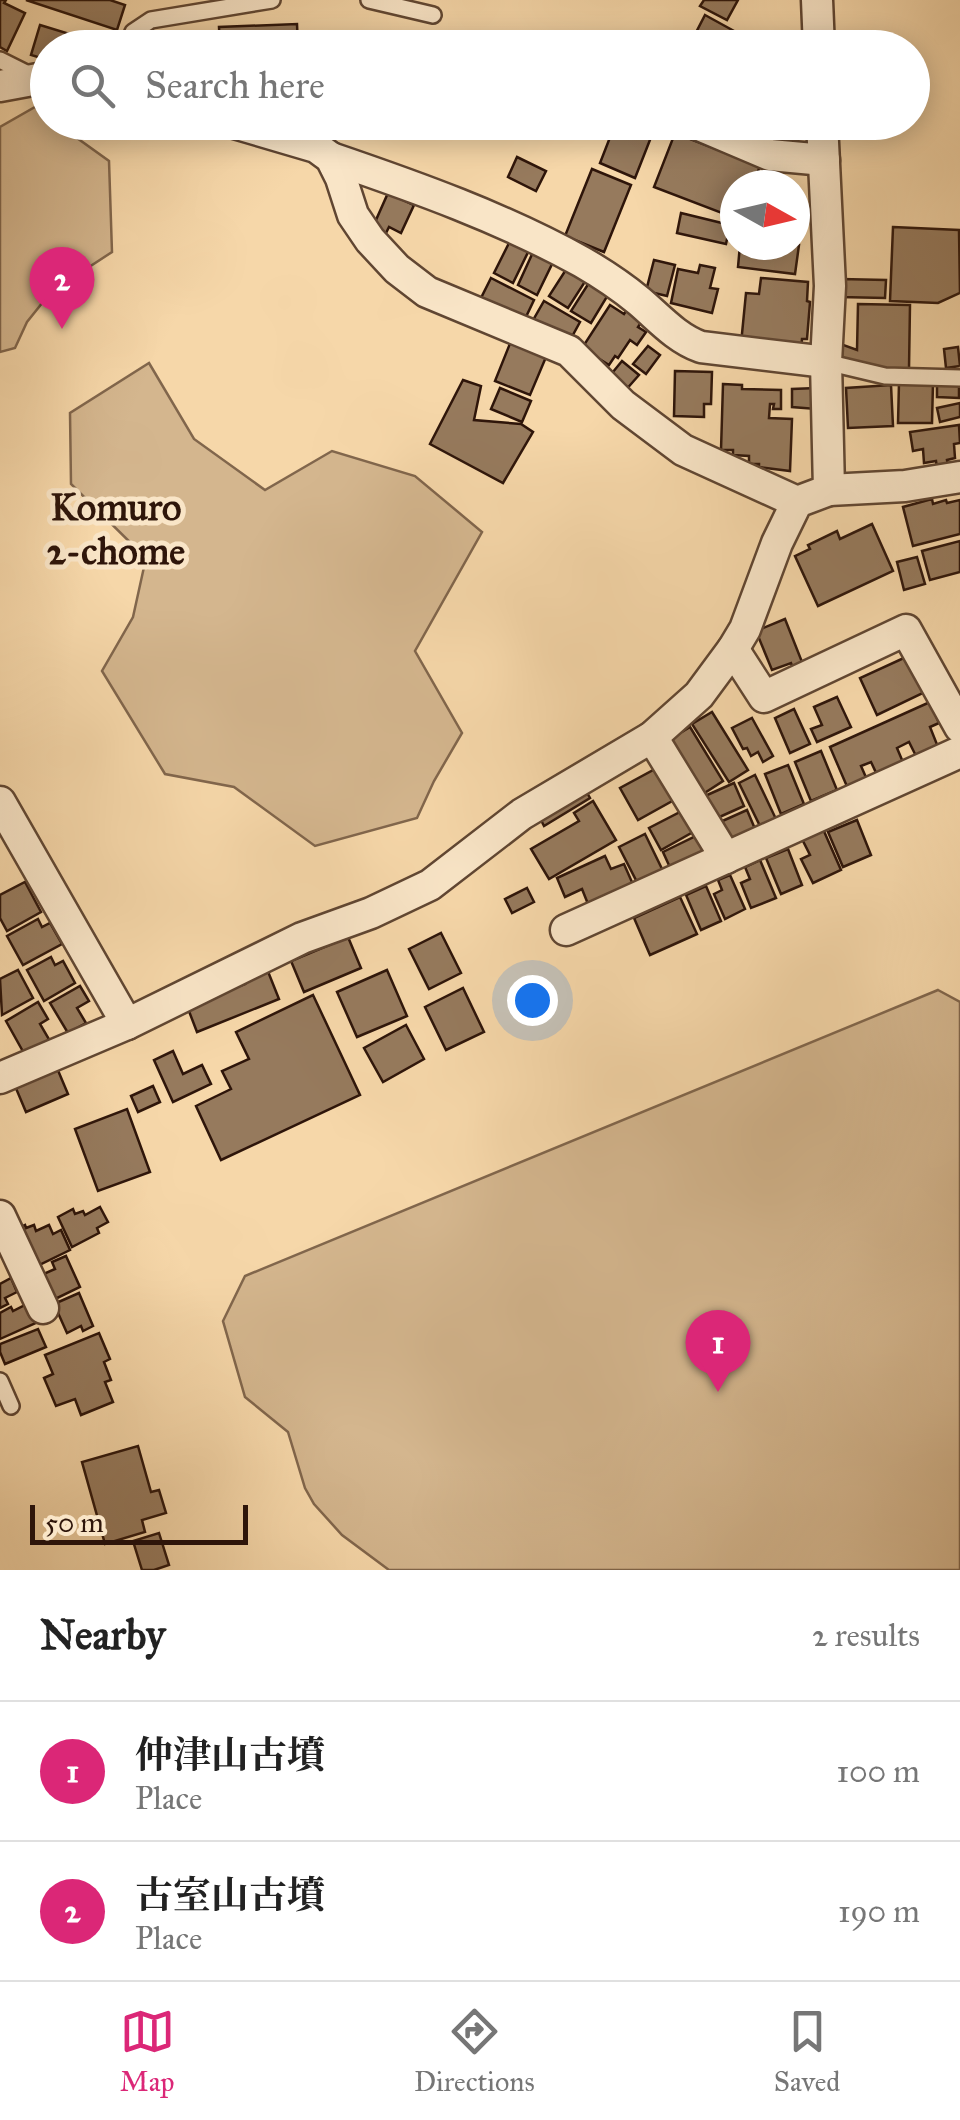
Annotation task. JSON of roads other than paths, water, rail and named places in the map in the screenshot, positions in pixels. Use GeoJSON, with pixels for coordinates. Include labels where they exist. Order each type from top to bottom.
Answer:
{"type":"FeatureCollection","features":[{"type":"Feature","properties":{"kind":"street"},"geometry":{"type":"LineString","coordinates":[[817,0],[818,30]]}},
{"type":"Feature","properties":{"kind":"street"},"geometry":{"type":"LineString","coordinates":[[0,86],[30,82]]}},
{"type":"Feature","properties":{"kind":"street"},"geometry":{"type":"LineString","coordinates":[[292,140],[506,224],[584,263],[636,298],[684,341],[826,362]]}},
{"type":"Feature","properties":{"kind":"street"},"geometry":{"type":"LineString","coordinates":[[735,140],[770,155],[824,160]]}},
{"type":"Feature","properties":{"kind":"street"},"geometry":{"type":"LineString","coordinates":[[823,140],[830,286],[826,362],[829,490]]}},
{"type":"Feature","properties":{"kind":"street"},"geometry":{"type":"LineString","coordinates":[[331,158],[353,214],[397,269],[428,292],[569,352],[623,405],[684,450],[796,502],[829,490],[904,486],[960,477]]}},
{"type":"Feature","properties":{"kind":"street"},"geometry":{"type":"LineString","coordinates":[[5,1067],[127,1024],[302,938],[430,885],[522,814],[652,737],[699,695],[745,630],[796,502]]}},
{"type":"Feature","properties":{"kind":"street"},"geometry":{"type":"LineString","coordinates":[[733,649],[764,697],[906,630],[960,727]]}},
{"type":"Feature","properties":{"kind":"street"},"geometry":{"type":"LineString","coordinates":[[652,737],[726,858]]}},
{"type":"Feature","properties":{"kind":"street"},"geometry":{"type":"LineString","coordinates":[[566,930],[960,752]]}},
{"type":"Feature","properties":{"kind":"street"},"geometry":{"type":"LineString","coordinates":[[0,802],[127,1024]]}},
{"type":"Feature","properties":{"kind":"street"},"geometry":{"type":"LineString","coordinates":[[0,1216],[43,1308]]}},
{"type":"Feature","properties":{"kind":"lane"},"geometry":{"type":"LineString","coordinates":[[136,30],[151,20],[272,0]]}},
{"type":"Feature","properties":{"kind":"lane"},"geometry":{"type":"LineString","coordinates":[[369,0],[433,15]]}},
{"type":"Feature","properties":{"kind":"lane"},"geometry":{"type":"LineString","coordinates":[[0,60],[30,74]]}},
{"type":"Feature","properties":{"kind":"lane"},"geometry":{"type":"LineString","coordinates":[[826,362],[885,376],[960,378]]}},
{"type":"Feature","properties":{"kind":"lane"},"geometry":{"type":"LineString","coordinates":[[0,1382],[11,1406]]}},
{"type":"Feature","properties":{"kind":"place","name":"古室山古墳"},"geometry":{"type":"Point","coordinates":[62,329]}},
{"type":"Feature","properties":{"kind":"place","name":"仲津山古墳"},"geometry":{"type":"Point","coordinates":[718,1392]}},
{"type":"Feature","properties":{"kind":"district","name":"Komuro 2-chome"},"geometry":{"type":"Point","coordinates":[116,529]}}]}
